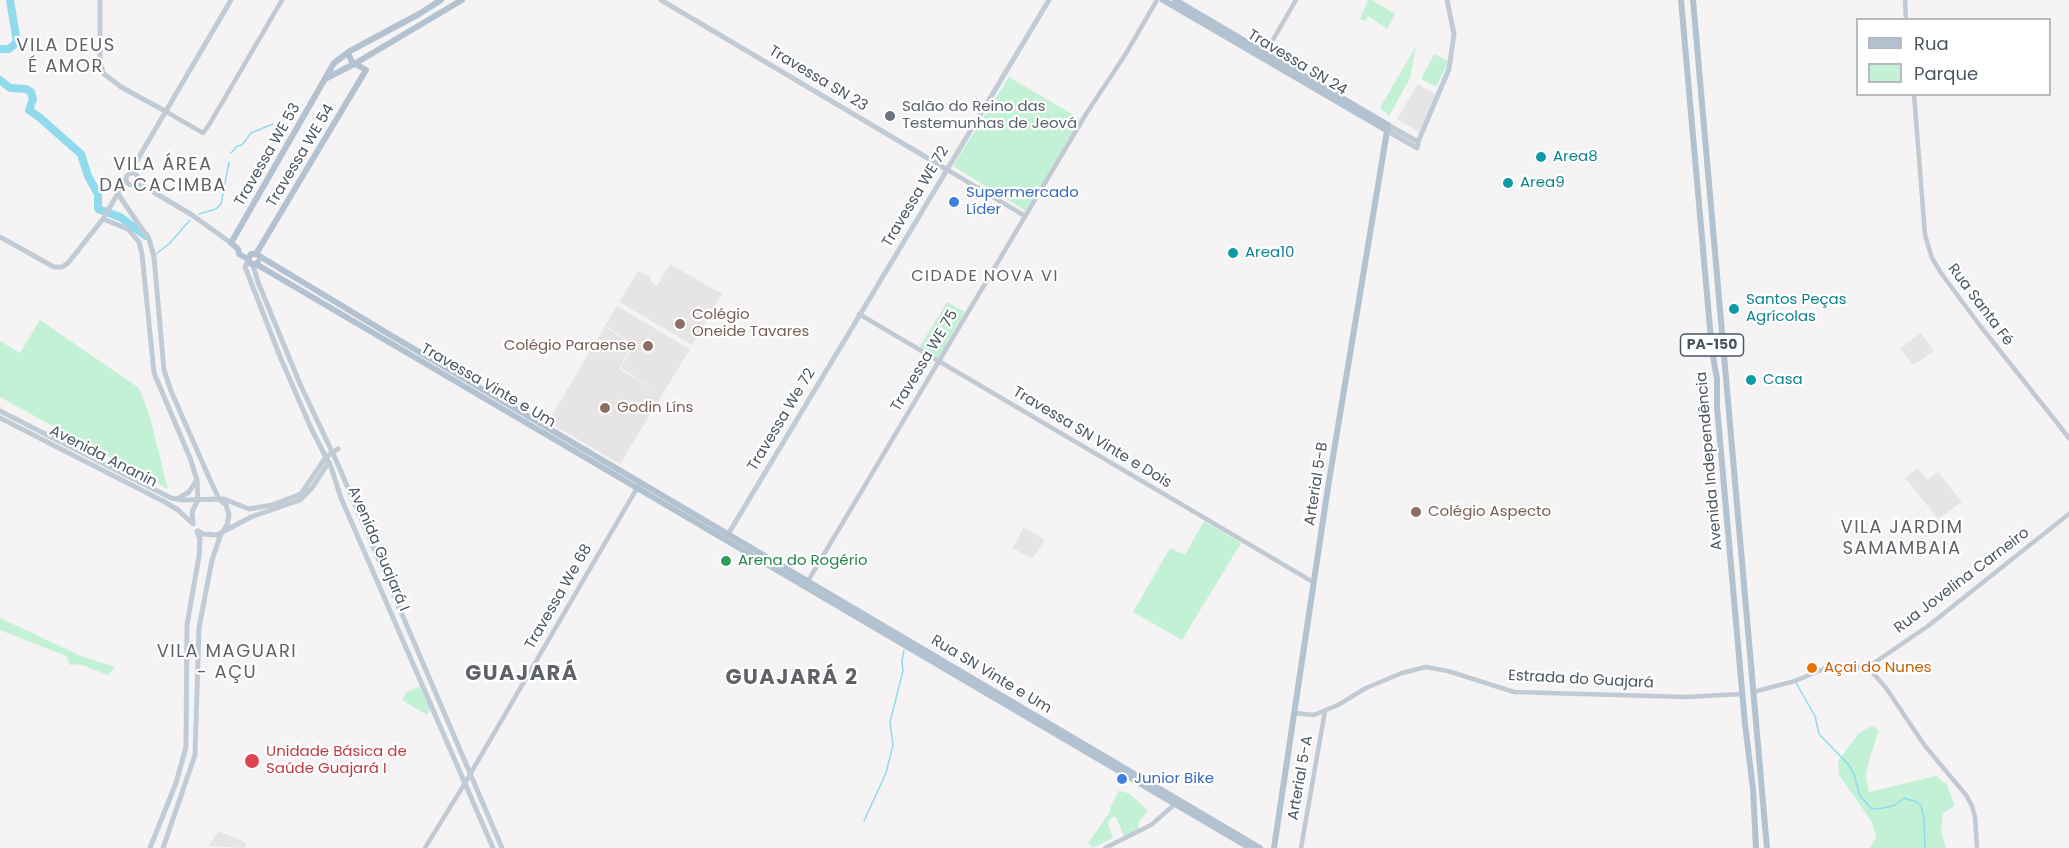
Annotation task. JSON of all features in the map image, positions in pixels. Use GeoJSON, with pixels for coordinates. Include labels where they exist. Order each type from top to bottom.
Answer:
{"type":"FeatureCollection","features":[{"type":"Feature","properties":{"kind":"main road"},"geometry":{"type":"LineString","coordinates":[[100,0],[100,61],[103,73],[121,87],[165,111]]}},
{"type":"Feature","properties":{"kind":"main road"},"geometry":{"type":"LineString","coordinates":[[0,237],[54,267],[62,267],[68,263],[104,217],[231,0]]}},
{"type":"Feature","properties":{"kind":"main road","name":"Travessa WE 53"},"geometry":{"type":"LineString","coordinates":[[231,243],[334,63],[348,52],[441,0]]}},
{"type":"Feature","properties":{"kind":"main road"},"geometry":{"type":"LineString","coordinates":[[325,79],[462,0]]}},
{"type":"Feature","properties":{"kind":"main road","name":"Travessa SN 23"},"geometry":{"type":"LineString","coordinates":[[661,0],[946,169]]}},
{"type":"Feature","properties":{"kind":"main road","name":"Travessa WE 72"},"geometry":{"type":"LineString","coordinates":[[859,314],[1049,0]]}},
{"type":"Feature","properties":{"kind":"main road","name":"Travessa SN 24"},"geometry":{"type":"LineString","coordinates":[[1163,0],[1418,145],[1449,69],[1454,34],[1447,0]]}},
{"type":"Feature","properties":{"kind":"main road","name":"Travessa SN 24"},"geometry":{"type":"LineString","coordinates":[[1175,0],[1266,52],[1387,127]]}},
{"type":"Feature","properties":{"kind":"main road","name":"Avenida Independência"},"geometry":{"type":"LineString","coordinates":[[1681,0],[1712,351],[1717,379],[1717,407],[1756,848]]}},
{"type":"Feature","properties":{"kind":"main road","name":"Avenida Independência"},"geometry":{"type":"LineString","coordinates":[[1693,0],[1767,848]]}},
{"type":"Feature","properties":{"kind":"main road"},"geometry":{"type":"LineString","coordinates":[[348,52],[350,60],[356,63]]}},
{"type":"Feature","properties":{"kind":"main road"},"geometry":{"type":"LineString","coordinates":[[1687,58],[1698,58]]}},
{"type":"Feature","properties":{"kind":"main road","name":"Travessa WE 54"},"geometry":{"type":"LineString","coordinates":[[253,259],[366,70],[356,63]]}},
{"type":"Feature","properties":{"kind":"main road","name":"Arterial 5-B"},"geometry":{"type":"LineString","coordinates":[[1274,848],[1313,582],[1387,127]]}},
{"type":"Feature","properties":{"kind":"main road"},"geometry":{"type":"LineString","coordinates":[[128,176],[134,173],[147,188],[220,235],[238,249],[239,254],[253,259]]}},
{"type":"Feature","properties":{"kind":"main road"},"geometry":{"type":"LineString","coordinates":[[128,176],[133,184],[147,188]]}},
{"type":"Feature","properties":{"kind":"main road"},"geometry":{"type":"LineString","coordinates":[[118,194],[138,178]]}},
{"type":"Feature","properties":{"kind":"main road"},"geometry":{"type":"LineString","coordinates":[[118,194],[144,229],[152,249],[164,370],[171,391],[216,499],[226,505],[229,515],[227,525],[219,535],[199,628],[195,755],[163,848]]}},
{"type":"Feature","properties":{"kind":"main road"},"geometry":{"type":"LineString","coordinates":[[104,217],[121,224],[139,242],[154,373],[190,458],[200,500],[192,512],[192,523],[200,533],[200,556],[187,625],[186,747],[178,777],[150,848]]}},
{"type":"Feature","properties":{"kind":"main road","name":"Avenida Guajará I"},"geometry":{"type":"LineString","coordinates":[[253,259],[254,270],[282,342],[334,452],[502,848]]}},
{"type":"Feature","properties":{"kind":"main road","name":"Avenida Guajará I"},"geometry":{"type":"LineString","coordinates":[[253,259],[245,267],[252,288],[493,848]]}},
{"type":"Feature","properties":{"kind":"main road","name":"Travessa Vinte e Um"},"geometry":{"type":"LineString","coordinates":[[253,259],[709,526]]}},
{"type":"Feature","properties":{"kind":"main road","name":"Travessa We 72"},"geometry":{"type":"LineString","coordinates":[[727,536],[796,424],[859,314]]}},
{"type":"Feature","properties":{"kind":"main road","name":"Avenida Ananin"},"geometry":{"type":"LineString","coordinates":[[0,411],[166,495],[177,499],[200,500]]}},
{"type":"Feature","properties":{"kind":"main road","name":"Avenida Ananin"},"geometry":{"type":"LineString","coordinates":[[0,418],[163,501],[178,510],[192,523]]}},
{"type":"Feature","properties":{"kind":"main road"},"geometry":{"type":"LineString","coordinates":[[200,500],[224,499],[249,509],[291,499],[301,494],[334,452]]}},
{"type":"Feature","properties":{"kind":"main road"},"geometry":{"type":"LineString","coordinates":[[200,533],[219,535],[251,517],[294,503],[306,496],[327,460]]}},
{"type":"Feature","properties":{"kind":"main road"},"geometry":{"type":"LineString","coordinates":[[177,499],[189,492],[197,480]]}},
{"type":"Feature","properties":{"kind":"main road","name":"Rua SN Vinte e Um"},"geometry":{"type":"LineString","coordinates":[[709,526],[808,581],[952,670]]}},
{"type":"Feature","properties":{"kind":"main road","name":"Rua SN Vinte e Um"},"geometry":{"type":"LineString","coordinates":[[727,536],[1212,823],[1250,848]]}},
{"type":"Feature","properties":{"kind":"main road"},"geometry":{"type":"LineString","coordinates":[[1731,563],[1742,562]]}},
{"type":"Feature","properties":{"kind":"main road","name":"Rua SN Vinte e Um"},"geometry":{"type":"LineString","coordinates":[[1108,762],[1175,804],[1260,848]]}},
{"type":"Feature","properties":{"kind":"main road"},"geometry":{"type":"LineString","coordinates":[[1755,823],[1760,826],[1765,821]]}},
{"type":"Feature","properties":{"kind":"street"},"geometry":{"type":"LineString","coordinates":[[165,111],[202,133],[209,125],[282,0]]}},
{"type":"Feature","properties":{"kind":"street","name":"Travessa WE 75"},"geometry":{"type":"LineString","coordinates":[[808,581],[1025,216],[1157,0]]}},
{"type":"Feature","properties":{"kind":"street"},"geometry":{"type":"LineString","coordinates":[[1266,52],[1296,0]]}},
{"type":"Feature","properties":{"kind":"street"},"geometry":{"type":"LineString","coordinates":[[1905,0],[1906,18]]}},
{"type":"Feature","properties":{"kind":"street","name":"Rua Santa Fé"},"geometry":{"type":"LineString","coordinates":[[1914,96],[1925,235],[1935,265],[2069,438]]}},
{"type":"Feature","properties":{"kind":"street","name":"Travessa SN 23"},"geometry":{"type":"LineString","coordinates":[[946,169],[1025,216]]}},
{"type":"Feature","properties":{"kind":"street","name":"Travessa SN Vinte e Dois"},"geometry":{"type":"LineString","coordinates":[[859,314],[1313,582]]}},
{"type":"Feature","properties":{"kind":"street","name":"Travessa We 68"},"geometry":{"type":"LineString","coordinates":[[425,848],[470,775],[638,485]]}},
{"type":"Feature","properties":{"kind":"street","name":"Rua Jovelina Carneiro"},"geometry":{"type":"LineString","coordinates":[[1868,667],[1928,626],[2069,514]]}},
{"type":"Feature","properties":{"kind":"street","name":"Estrada do Guajará"},"geometry":{"type":"LineString","coordinates":[[1325,711],[1372,686],[1402,673],[1425,667],[1448,671],[1514,692],[1686,697],[1742,694]]}},
{"type":"Feature","properties":{"kind":"street"},"geometry":{"type":"LineString","coordinates":[[1753,692],[1795,681],[1826,668],[1868,667],[1886,688],[1925,746],[1966,795],[1975,817],[1977,848]]}},
{"type":"Feature","properties":{"kind":"street"},"geometry":{"type":"LineString","coordinates":[[1294,713],[1314,715],[1325,711]]}},
{"type":"Feature","properties":{"kind":"street","name":"Arterial 5-A"},"geometry":{"type":"LineString","coordinates":[[1301,848],[1325,711]]}},
{"type":"Feature","properties":{"kind":"street"},"geometry":{"type":"LineString","coordinates":[[1106,848],[1151,825],[1175,804]]}},
{"type":"Feature","properties":{"kind":"shaded area"},"geometry":{"type":"Polygon","coordinates":[[[1418,84],[1437,95],[1419,132],[1397,119],[1418,84]]]}},
{"type":"Feature","properties":{"kind":"shaded area","name":"Colégio Oneide Tavares"},"geometry":{"type":"Polygon","coordinates":[[[670,264],[722,294],[692,345],[619,302],[638,271],[651,277],[650,280],[657,286],[670,264]]]}},
{"type":"Feature","properties":{"kind":"shaded area","name":"Godin Líns"},"geometry":{"type":"Polygon","coordinates":[[[617,306],[690,349],[620,464],[548,422],[605,326],[632,346],[619,369],[659,392],[621,368],[634,345],[605,325],[617,306]]]}},
{"type":"Feature","properties":{"kind":"shaded area"},"geometry":{"type":"Polygon","coordinates":[[[1921,333],[1934,351],[1913,365],[1900,349],[1921,333]]]}},
{"type":"Feature","properties":{"kind":"shaded area"},"geometry":{"type":"Polygon","coordinates":[[[1918,468],[1927,480],[1938,472],[1962,502],[1938,519],[1905,478],[1918,468]]]}},
{"type":"Feature","properties":{"kind":"shaded area"},"geometry":{"type":"Polygon","coordinates":[[[1024,527],[1045,540],[1032,559],[1013,548],[1024,527]]]}},
{"type":"Feature","properties":{"kind":"shaded area"},"geometry":{"type":"Polygon","coordinates":[[[218,831],[247,843],[244,848],[209,846],[218,831]]]}},
{"type":"Feature","properties":{"kind":"green space"},"geometry":{"type":"Polygon","coordinates":[[[1368,0],[1372,0],[1395,14],[1387,29],[1368,16],[1365,21],[1360,19],[1368,0]]]}},
{"type":"Feature","properties":{"kind":"green space"},"geometry":{"type":"Polygon","coordinates":[[[1416,46],[1410,78],[1389,116],[1380,108],[1416,46]]]}},
{"type":"Feature","properties":{"kind":"green space"},"geometry":{"type":"Polygon","coordinates":[[[1434,54],[1449,61],[1436,87],[1421,79],[1434,54]]]}},
{"type":"Feature","properties":{"kind":"green space"},"geometry":{"type":"Polygon","coordinates":[[[1009,77],[1080,119],[1026,211],[953,166],[1009,77]]]}},
{"type":"Feature","properties":{"kind":"green space"},"geometry":{"type":"Polygon","coordinates":[[[947,302],[965,312],[938,358],[919,348],[947,302]]]}},
{"type":"Feature","properties":{"kind":"green space"},"geometry":{"type":"Polygon","coordinates":[[[40,320],[139,388],[150,417],[168,489],[0,397],[0,341],[20,353],[40,320]]]}},
{"type":"Feature","properties":{"kind":"green space"},"geometry":{"type":"Polygon","coordinates":[[[1204,521],[1241,543],[1182,640],[1133,612],[1170,548],[1185,555],[1204,521]]]}},
{"type":"Feature","properties":{"kind":"green space"},"geometry":{"type":"Polygon","coordinates":[[[0,618],[81,656],[115,667],[108,675],[79,664],[70,665],[66,656],[0,630],[0,618]]]}},
{"type":"Feature","properties":{"kind":"green space"},"geometry":{"type":"Polygon","coordinates":[[[421,686],[431,709],[427,715],[402,700],[407,692],[421,686]]]}},
{"type":"Feature","properties":{"kind":"green space"},"geometry":{"type":"Polygon","coordinates":[[[1872,726],[1879,730],[1866,776],[1869,792],[1936,776],[1947,785],[1955,806],[1943,813],[1941,831],[1946,848],[1870,848],[1876,838],[1872,822],[1839,775],[1838,761],[1859,733],[1872,726]]]}},
{"type":"Feature","properties":{"kind":"green space"},"geometry":{"type":"Polygon","coordinates":[[[1119,791],[1128,793],[1148,810],[1139,822],[1138,830],[1124,836],[1116,817],[1112,817],[1108,822],[1113,838],[1092,848],[1088,843],[1110,812],[1119,791]]]}},
{"type":"Feature","properties":{"kind":"waterway"},"geometry":{"type":"LineString","coordinates":[[0,49],[9,49],[17,42],[10,0]]}},
{"type":"Feature","properties":{"kind":"waterway"},"geometry":{"type":"LineString","coordinates":[[0,80],[10,88],[26,89],[31,92],[33,99],[29,110],[81,154],[88,176],[98,194],[98,209],[120,217],[146,236]]}},
{"type":"Feature","properties":{"kind":"waterway"},"geometry":{"type":"LineString","coordinates":[[231,153],[237,146],[242,145],[251,133],[273,124]]}},
{"type":"Feature","properties":{"kind":"waterway"},"geometry":{"type":"LineString","coordinates":[[199,214],[216,209],[221,204],[229,162]]}},
{"type":"Feature","properties":{"kind":"waterway"},"geometry":{"type":"LineString","coordinates":[[156,254],[170,243],[190,220]]}},
{"type":"Feature","properties":{"kind":"waterway"},"geometry":{"type":"LineString","coordinates":[[864,821],[886,773],[893,745],[890,722],[903,671],[904,650]]}},
{"type":"Feature","properties":{"kind":"waterway"},"geometry":{"type":"LineString","coordinates":[[1795,681],[1815,716],[1819,734],[1848,764],[1854,774],[1860,796],[1872,809],[1895,805],[1904,798],[1917,802],[1921,806],[1924,818],[1925,848]]}},
{"type":"Feature","properties":{"kind":"place","name":"Salão do Reino das Testemunhas de Jeová"},"geometry":{"type":"Point","coordinates":[890,116]}},
{"type":"Feature","properties":{"kind":"place","name":"Area8"},"geometry":{"type":"Point","coordinates":[1541,157]}},
{"type":"Feature","properties":{"kind":"place","name":"Area9"},"geometry":{"type":"Point","coordinates":[1508,183]}},
{"type":"Feature","properties":{"kind":"place","name":"Supermercado Líder"},"geometry":{"type":"Point","coordinates":[954,202]}},
{"type":"Feature","properties":{"kind":"place","name":"Area10"},"geometry":{"type":"Point","coordinates":[1233,253]}},
{"type":"Feature","properties":{"kind":"place","name":"Santos Peças Agrícolas"},"geometry":{"type":"Point","coordinates":[1734,309]}},
{"type":"Feature","properties":{"kind":"place","name":"Colégio Oneide Tavares"},"geometry":{"type":"Point","coordinates":[680,324]}},
{"type":"Feature","properties":{"kind":"place","name":"Colégio Paraense"},"geometry":{"type":"Point","coordinates":[648,346]}},
{"type":"Feature","properties":{"kind":"place","name":"Casa"},"geometry":{"type":"Point","coordinates":[1751,380]}},
{"type":"Feature","properties":{"kind":"place","name":"Godin Líns"},"geometry":{"type":"Point","coordinates":[605,408]}},
{"type":"Feature","properties":{"kind":"place","name":"Colégio Aspecto"},"geometry":{"type":"Point","coordinates":[1416,512]}},
{"type":"Feature","properties":{"kind":"place","name":"Arena do Rogério"},"geometry":{"type":"Point","coordinates":[726,561]}},
{"type":"Feature","properties":{"kind":"place","name":"Açai do Nunes"},"geometry":{"type":"Point","coordinates":[1812,668]}},
{"type":"Feature","properties":{"kind":"place","name":"Unidade Básica de Saúde Guajará I"},"geometry":{"type":"Point","coordinates":[252,761]}},
{"type":"Feature","properties":{"kind":"place","name":"Junior Bike"},"geometry":{"type":"Point","coordinates":[1122,779]}},
{"type":"Feature","properties":{"kind":"district","name":"VILA DEUS É AMOR"},"geometry":{"type":"Point","coordinates":[66,56]}},
{"type":"Feature","properties":{"kind":"district","name":"VILA ÁREA DA CACIMBA"},"geometry":{"type":"Point","coordinates":[163,175]}},
{"type":"Feature","properties":{"kind":"district","name":"CIDADE NOVA VI"},"geometry":{"type":"Point","coordinates":[985,277]}},
{"type":"Feature","properties":{"kind":"district","name":"VILA JARDIM SAMAMBAIA"},"geometry":{"type":"Point","coordinates":[1902,538]}},
{"type":"Feature","properties":{"kind":"district","name":"VILA MAGUARI - AÇU"},"geometry":{"type":"Point","coordinates":[227,662]}},
{"type":"Feature","properties":{"kind":"district","name":"GUAJARÁ"},"geometry":{"type":"Point","coordinates":[522,675]}},
{"type":"Feature","properties":{"kind":"district","name":"GUAJARÁ 2"},"geometry":{"type":"Point","coordinates":[792,679]}}]}
